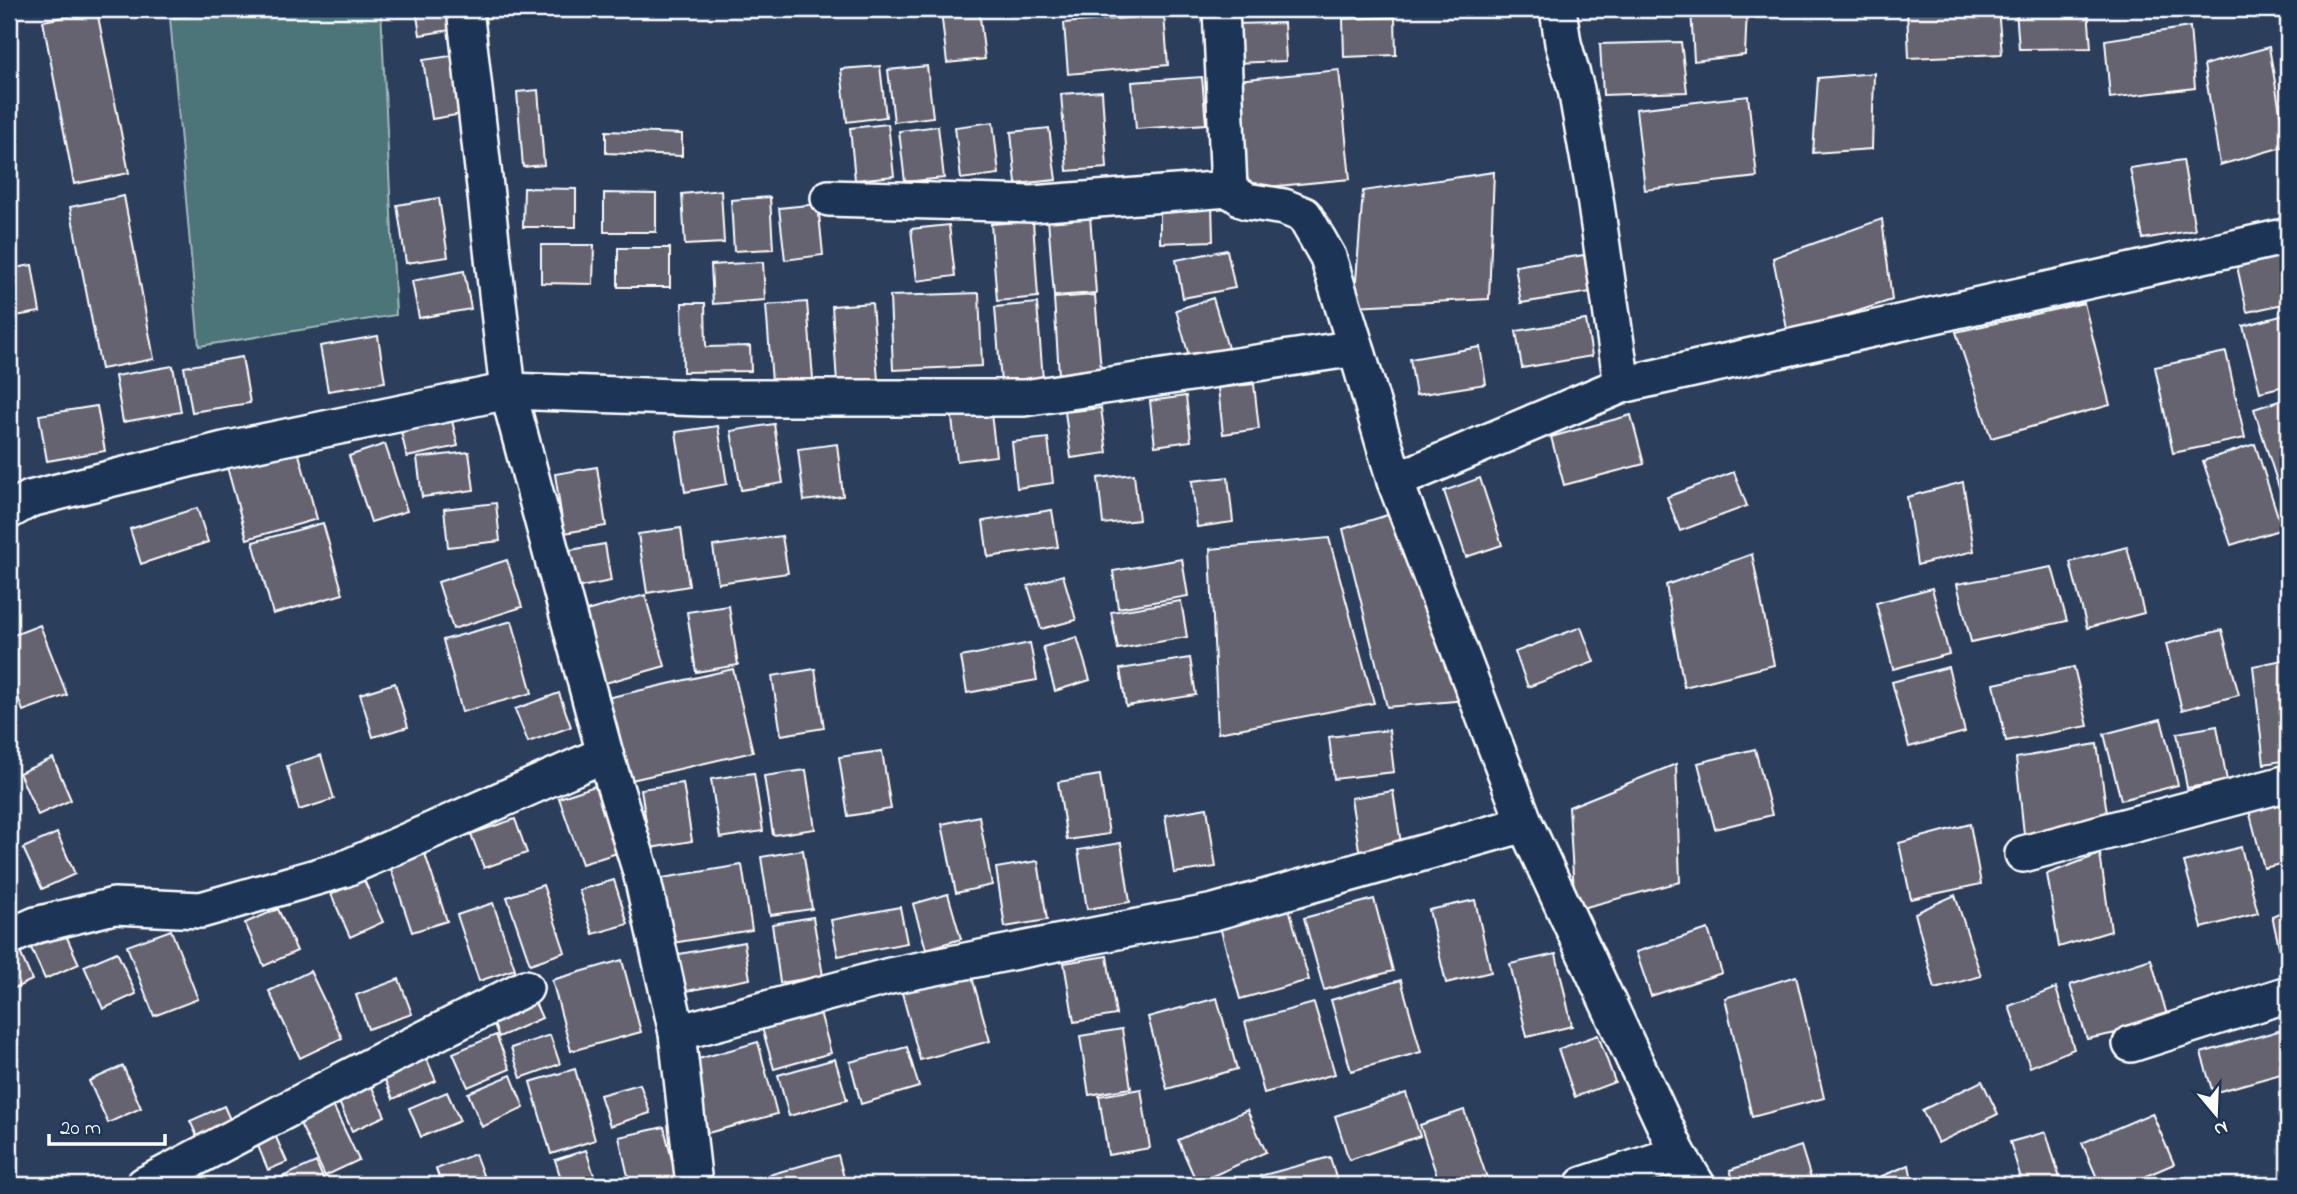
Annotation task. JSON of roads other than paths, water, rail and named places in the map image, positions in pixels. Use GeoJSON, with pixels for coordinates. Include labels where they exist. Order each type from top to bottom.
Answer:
{"type":"FeatureCollection","features":[{"type":"Feature","properties":{"kind":"street"},"geometry":{"type":"LineString","coordinates":[[465,9],[509,391],[605,754],[640,873],[677,1033],[694,1185]]}},
{"type":"Feature","properties":{"kind":"street"},"geometry":{"type":"LineString","coordinates":[[1221,9],[1229,189]]}},
{"type":"Feature","properties":{"kind":"street"},"geometry":{"type":"LineString","coordinates":[[1558,9],[1593,184],[1622,385]]}},
{"type":"Feature","properties":{"kind":"street"},"geometry":{"type":"LineString","coordinates":[[829,198],[1032,204],[1229,189],[1246,201],[1284,207],[1304,215],[1328,257],[1395,481],[1525,824],[1678,1154],[1697,1185]]}},
{"type":"Feature","properties":{"kind":"street"},"geometry":{"type":"LineString","coordinates":[[1395,481],[1622,385],[2288,236]]}},
{"type":"Feature","properties":{"kind":"street"},"geometry":{"type":"LineString","coordinates":[[9,511],[30,499],[224,450],[509,391],[702,398],[1024,398],[1356,348]]}},
{"type":"Feature","properties":{"kind":"street"},"geometry":{"type":"LineString","coordinates":[[9,937],[36,925],[114,906],[201,910],[344,869],[605,754]]}},
{"type":"Feature","properties":{"kind":"street"},"geometry":{"type":"LineString","coordinates":[[2023,854],[2288,783]]}},
{"type":"Feature","properties":{"kind":"street"},"geometry":{"type":"LineString","coordinates":[[677,1033],[890,976],[1214,912],[1525,824]]}},
{"type":"Feature","properties":{"kind":"street"},"geometry":{"type":"LineString","coordinates":[[144,1185],[525,988]]}},
{"type":"Feature","properties":{"kind":"street"},"geometry":{"type":"LineString","coordinates":[[2131,1044],[2288,994]]}},
{"type":"Feature","properties":{"kind":"street"},"geometry":{"type":"LineString","coordinates":[[1583,1185],[1678,1154]]}}]}
